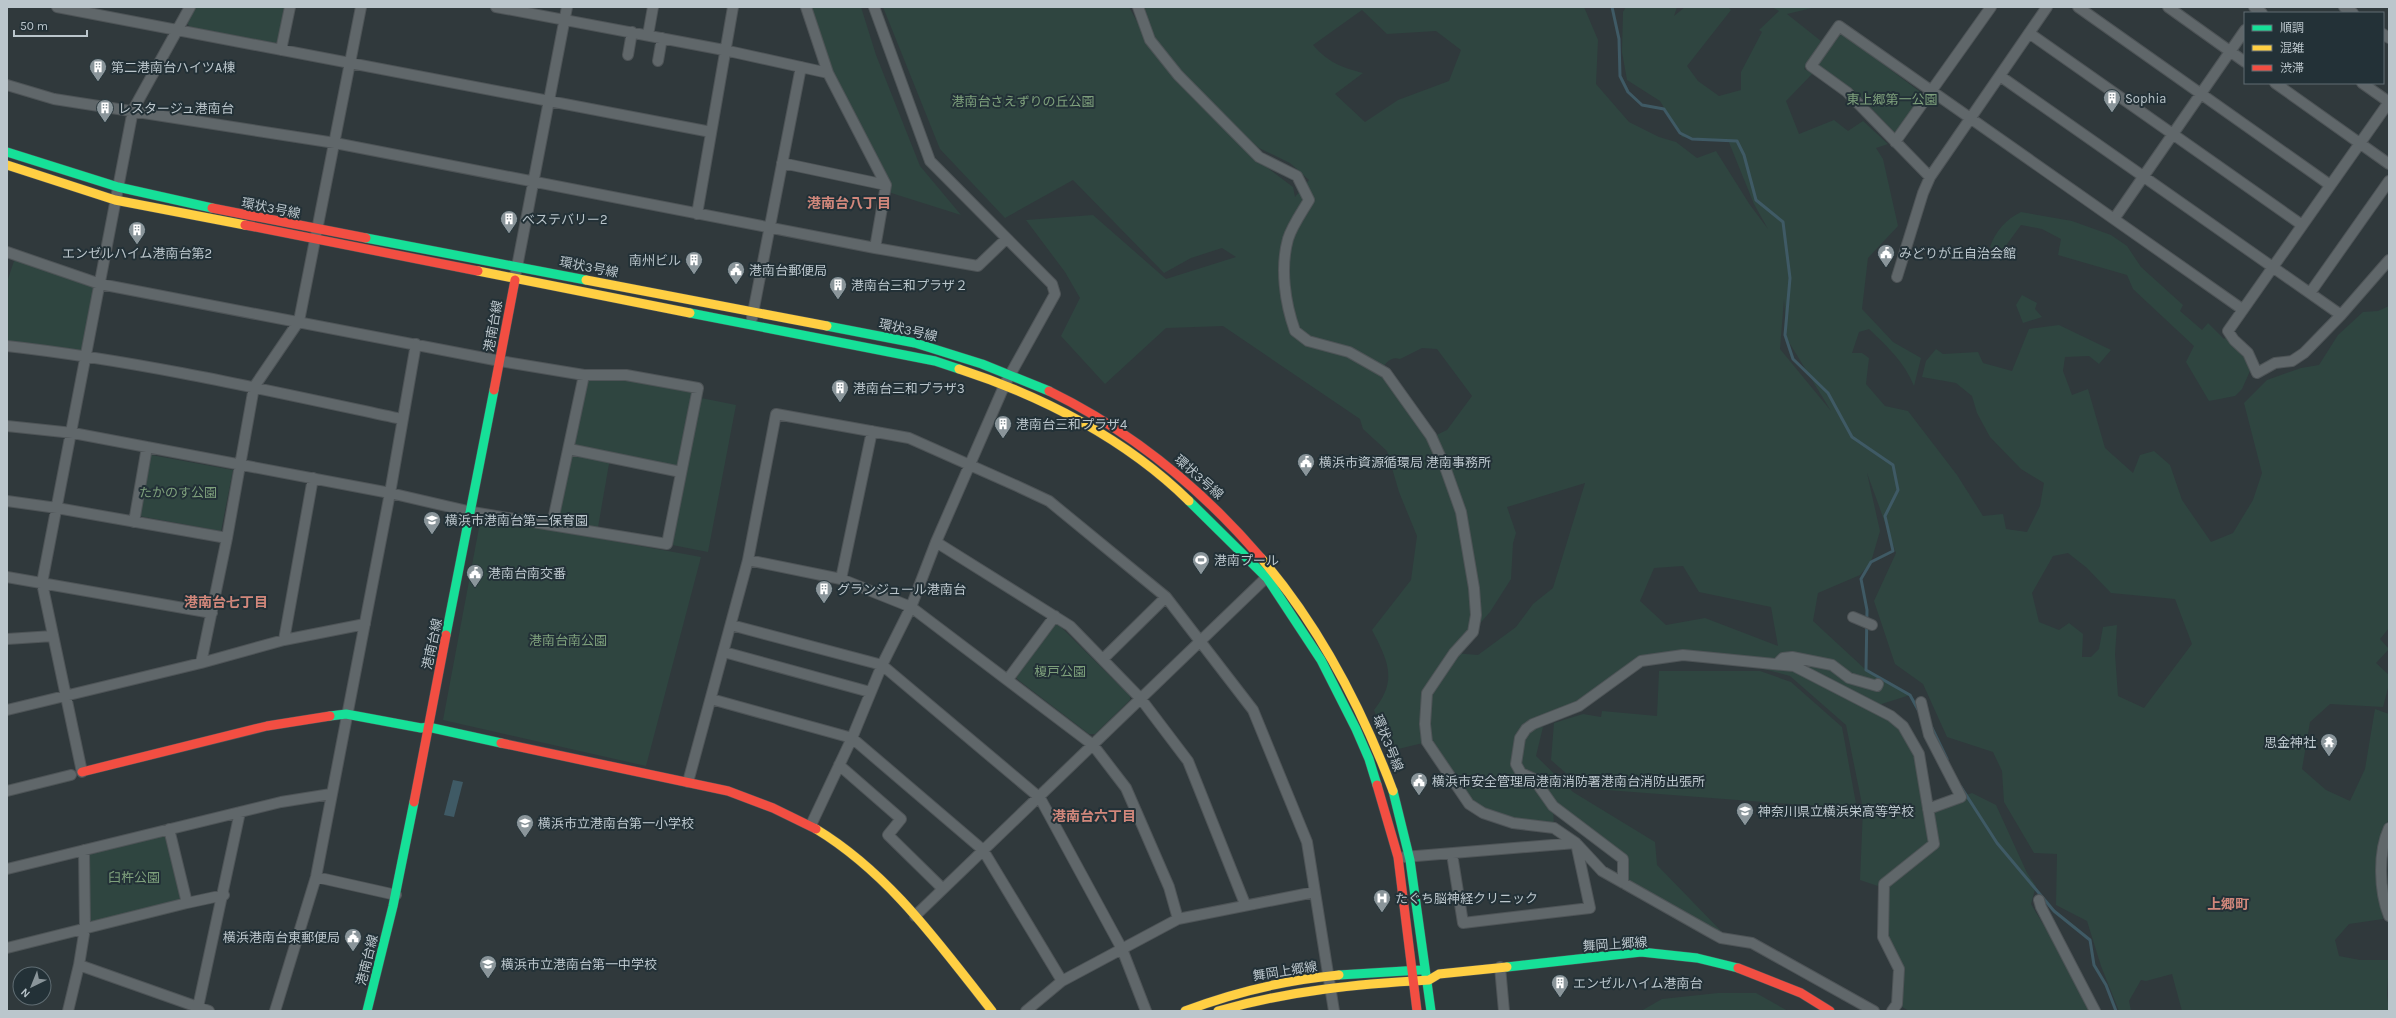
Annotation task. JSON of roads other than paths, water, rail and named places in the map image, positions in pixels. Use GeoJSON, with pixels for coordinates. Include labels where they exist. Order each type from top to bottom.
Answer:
{"type":"FeatureCollection","features":[{"type":"Feature","properties":{"kind":"street"},"geometry":{"type":"LineString","coordinates":[[56,7],[711,132]]}},
{"type":"Feature","properties":{"kind":"street"},"geometry":{"type":"LineString","coordinates":[[190,7],[133,110],[86,355],[73,433],[42,582],[52,636],[82,772],[268,726],[346,714],[428,728],[688,782],[757,800],[811,825],[873,870],[894,889],[992,1011]]}},
{"type":"Feature","properties":{"kind":"street"},"geometry":{"type":"LineString","coordinates":[[281,50],[290,7]]}},
{"type":"Feature","properties":{"kind":"street"},"geometry":{"type":"LineString","coordinates":[[201,663],[227,538],[239,464],[254,387],[299,321],[361,7]]}},
{"type":"Feature","properties":{"kind":"street"},"geometry":{"type":"LineString","coordinates":[[496,7],[724,50],[828,73]]}},
{"type":"Feature","properties":{"kind":"street"},"geometry":{"type":"LineString","coordinates":[[515,280],[566,7]]}},
{"type":"Feature","properties":{"kind":"street"},"geometry":{"type":"LineString","coordinates":[[648,35],[653,7]]}},
{"type":"Feature","properties":{"kind":"street"},"geometry":{"type":"LineString","coordinates":[[697,214],[724,50],[733,7]]}},
{"type":"Feature","properties":{"kind":"street"},"geometry":{"type":"LineString","coordinates":[[806,7],[828,73],[886,185],[875,248]]}},
{"type":"Feature","properties":{"kind":"street"},"geometry":{"type":"LineString","coordinates":[[811,825],[852,738],[882,665],[911,606],[936,542],[1005,384],[1055,294],[1052,284],[930,161],[874,7]]}},
{"type":"Feature","properties":{"kind":"street"},"geometry":{"type":"LineString","coordinates":[[1138,7],[1150,40],[1178,75],[1259,157],[1297,176],[1308,200],[1288,238],[1285,255],[1286,294],[1295,331],[1308,341],[1349,352],[1386,372],[1430,434],[1445,467],[1460,512],[1474,588],[1476,615],[1473,632],[1454,653],[1427,693],[1425,724],[1427,742],[1469,804],[1483,813],[1513,823],[1554,828],[1576,843],[1602,870],[1623,883],[1721,938],[1752,943],[1874,1011]]}},
{"type":"Feature","properties":{"kind":"street"},"geometry":{"type":"LineString","coordinates":[[1895,142],[1991,7]]}},
{"type":"Feature","properties":{"kind":"street"},"geometry":{"type":"LineString","coordinates":[[1897,277],[1930,178],[2047,7]]}},
{"type":"Feature","properties":{"kind":"street"},"geometry":{"type":"LineString","coordinates":[[2078,7],[2330,185]]}},
{"type":"Feature","properties":{"kind":"street"},"geometry":{"type":"LineString","coordinates":[[2168,7],[2244,61]]}},
{"type":"Feature","properties":{"kind":"street"},"geometry":{"type":"LineString","coordinates":[[1930,178],[1847,92],[1811,66],[1839,26],[2242,309]]}},
{"type":"Feature","properties":{"kind":"street"},"geometry":{"type":"LineString","coordinates":[[2114,219],[2244,31]]}},
{"type":"Feature","properties":{"kind":"street"},"geometry":{"type":"LineString","coordinates":[[628,55],[632,32]]}},
{"type":"Feature","properties":{"kind":"street"},"geometry":{"type":"LineString","coordinates":[[2029,34],[2302,225]]}},
{"type":"Feature","properties":{"kind":"street"},"geometry":{"type":"LineString","coordinates":[[658,61],[662,38]]}},
{"type":"Feature","properties":{"kind":"street"},"geometry":{"type":"LineString","coordinates":[[751,324],[801,67]]}},
{"type":"Feature","properties":{"kind":"street"},"geometry":{"type":"LineString","coordinates":[[2000,76],[2341,315]]}},
{"type":"Feature","properties":{"kind":"street"},"geometry":{"type":"LineString","coordinates":[[2276,84],[2389,164]]}},
{"type":"Feature","properties":{"kind":"street"},"geometry":{"type":"LineString","coordinates":[[2363,84],[2389,102],[2242,309],[2228,331],[2234,340],[2248,353],[2257,373],[2275,363],[2292,361],[2304,353],[2341,315],[2389,260]]}},
{"type":"Feature","properties":{"kind":"street"},"geometry":{"type":"LineString","coordinates":[[7,85],[54,99],[133,110],[335,143],[770,228],[978,266],[1006,239]]}},
{"type":"Feature","properties":{"kind":"street","name":"環状3号線"},"geometry":{"type":"LineString","coordinates":[[7,152],[118,187],[317,235],[515,280],[928,359],[1005,384],[1064,413],[1121,446],[1175,487],[1270,574],[1321,660],[1356,729],[1384,804],[1398,857],[1417,1011]]}},
{"type":"Feature","properties":{"kind":"street"},"geometry":{"type":"LineString","coordinates":[[782,163],[886,185]]}},
{"type":"Feature","properties":{"kind":"street","name":"環状3号線"},"geometry":{"type":"LineString","coordinates":[[7,165],[115,200],[317,235],[517,266],[753,313],[915,343],[1010,374],[1088,412],[1150,452],[1210,503],[1325,642],[1368,725],[1396,801],[1410,858],[1428,970],[1431,1011]]}},
{"type":"Feature","properties":{"kind":"street"},"geometry":{"type":"LineString","coordinates":[[2310,293],[2389,181]]}},
{"type":"Feature","properties":{"kind":"street"},"geometry":{"type":"LineString","coordinates":[[7,252],[100,284],[299,321],[500,361],[584,375],[626,375],[698,388],[667,544],[472,512],[390,493],[73,433],[7,426]]}},
{"type":"Feature","properties":{"kind":"street","name":"港南台線"},"geometry":{"type":"LineString","coordinates":[[367,1011],[379,969],[396,895],[472,512],[515,280]]}},
{"type":"Feature","properties":{"kind":"street"},"geometry":{"type":"LineString","coordinates":[[275,1011],[316,877],[346,714],[390,493],[416,344]]}},
{"type":"Feature","properties":{"kind":"street"},"geometry":{"type":"LineString","coordinates":[[7,346],[86,355],[254,387],[402,419]]}},
{"type":"Feature","properties":{"kind":"street"},"geometry":{"type":"LineString","coordinates":[[552,526],[584,375]]}},
{"type":"Feature","properties":{"kind":"street"},"geometry":{"type":"LineString","coordinates":[[688,782],[748,560],[776,414],[909,438],[1049,502],[1166,597],[1253,710],[1307,842],[1332,988],[1334,1011]]}},
{"type":"Feature","properties":{"kind":"street"},"geometry":{"type":"LineString","coordinates":[[841,579],[872,431]]}},
{"type":"Feature","properties":{"kind":"street"},"geometry":{"type":"LineString","coordinates":[[134,522],[147,447]]}},
{"type":"Feature","properties":{"kind":"street"},"geometry":{"type":"LineString","coordinates":[[569,449],[681,472]]}},
{"type":"Feature","properties":{"kind":"street"},"geometry":{"type":"LineString","coordinates":[[284,640],[313,478]]}},
{"type":"Feature","properties":{"kind":"street"},"geometry":{"type":"LineString","coordinates":[[7,502],[57,508],[227,538]]}},
{"type":"Feature","properties":{"kind":"street"},"geometry":{"type":"LineString","coordinates":[[936,542],[1070,626],[1141,699],[1188,761],[1245,904]]}},
{"type":"Feature","properties":{"kind":"street"},"geometry":{"type":"LineString","coordinates":[[748,560],[841,579],[911,606],[1093,745],[1126,788],[1169,887],[1178,919]]}},
{"type":"Feature","properties":{"kind":"street"},"geometry":{"type":"LineString","coordinates":[[915,916],[942,888],[1040,798],[1270,574]]}},
{"type":"Feature","properties":{"kind":"street"},"geometry":{"type":"LineString","coordinates":[[7,577],[212,613]]}},
{"type":"Feature","properties":{"kind":"street"},"geometry":{"type":"LineString","coordinates":[[1103,659],[1166,597]]}},
{"type":"Feature","properties":{"kind":"street"},"geometry":{"type":"LineString","coordinates":[[1008,679],[1055,616]]}},
{"type":"Feature","properties":{"kind":"street"},"geometry":{"type":"LineString","coordinates":[[1857,619],[1872,625]]}},
{"type":"Feature","properties":{"kind":"street"},"geometry":{"type":"LineString","coordinates":[[7,710],[201,663],[284,640],[365,624]]}},
{"type":"Feature","properties":{"kind":"street"},"geometry":{"type":"LineString","coordinates":[[731,625],[882,665],[1040,798],[1122,949],[1146,1011]]}},
{"type":"Feature","properties":{"kind":"street"},"geometry":{"type":"LineString","coordinates":[[7,639],[52,636]]}},
{"type":"Feature","properties":{"kind":"street"},"geometry":{"type":"LineString","coordinates":[[724,652],[870,692]]}},
{"type":"Feature","properties":{"kind":"street"},"geometry":{"type":"LineString","coordinates":[[1623,883],[1622,859],[1553,806],[1534,779],[1521,773],[1516,764],[1520,738],[1526,729],[1579,706],[1641,661],[1683,655],[1794,666],[1812,673],[1891,716],[1903,726],[1919,754],[1934,844],[1884,884],[1883,937],[1899,969],[1897,1004],[1892,1011]]}},
{"type":"Feature","properties":{"kind":"street"},"geometry":{"type":"LineString","coordinates":[[1777,664],[1783,658],[1792,657],[1832,665],[1849,678],[1877,686],[1878,684]]}},
{"type":"Feature","properties":{"kind":"street"},"geometry":{"type":"LineString","coordinates":[[710,699],[852,738],[983,850],[1062,981]]}},
{"type":"Feature","properties":{"kind":"street"},"geometry":{"type":"LineString","coordinates":[[1922,706],[1927,728],[1961,796],[1928,808]]}},
{"type":"Feature","properties":{"kind":"street"},"geometry":{"type":"LineString","coordinates":[[839,765],[901,819],[888,835],[942,888]]}},
{"type":"Feature","properties":{"kind":"street"},"geometry":{"type":"LineString","coordinates":[[7,791],[71,775]]}},
{"type":"Feature","properties":{"kind":"street"},"geometry":{"type":"LineString","coordinates":[[7,869],[281,802],[331,794]]}},
{"type":"Feature","properties":{"kind":"street"},"geometry":{"type":"LineString","coordinates":[[198,1007],[224,895],[240,812]]}},
{"type":"Feature","properties":{"kind":"street"},"geometry":{"type":"LineString","coordinates":[[2389,828],[2383,845],[2381,862],[2382,880],[2389,916]]}},
{"type":"Feature","properties":{"kind":"street"},"geometry":{"type":"LineString","coordinates":[[169,829],[187,903]]}},
{"type":"Feature","properties":{"kind":"street"},"geometry":{"type":"LineString","coordinates":[[1398,857],[1410,858],[1576,843]]}},
{"type":"Feature","properties":{"kind":"street"},"geometry":{"type":"LineString","coordinates":[[1452,854],[1463,922],[1590,908],[1576,843]]}},
{"type":"Feature","properties":{"kind":"street"},"geometry":{"type":"LineString","coordinates":[[68,1011],[79,965],[85,928],[84,850]]}},
{"type":"Feature","properties":{"kind":"street"},"geometry":{"type":"LineString","coordinates":[[316,877],[396,895]]}},
{"type":"Feature","properties":{"kind":"street"},"geometry":{"type":"LineString","coordinates":[[1026,1011],[1062,981],[1178,919],[1245,904],[1315,892]]}},
{"type":"Feature","properties":{"kind":"street"},"geometry":{"type":"LineString","coordinates":[[7,948],[224,895]]}},
{"type":"Feature","properties":{"kind":"street"},"geometry":{"type":"LineString","coordinates":[[2040,900],[2041,907],[2073,972],[2095,1011]]}},
{"type":"Feature","properties":{"kind":"street","name":"舞岡上郷線"},"geometry":{"type":"LineString","coordinates":[[1218,1011],[1256,999],[1332,988],[1429,980],[1439,974],[1641,952],[1697,958],[1741,969],[1800,994],[1830,1011]]}},
{"type":"Feature","properties":{"kind":"street"},"geometry":{"type":"LineString","coordinates":[[79,965],[209,1011]]}},
{"type":"Feature","properties":{"kind":"street"},"geometry":{"type":"LineString","coordinates":[[1500,967],[1504,1011]]}},
{"type":"Feature","properties":{"kind":"street","name":"舞岡上郷線"},"geometry":{"type":"LineString","coordinates":[[1184,1011],[1255,988],[1330,977],[1413,970],[1428,970],[1439,974]]}},
{"type":"Feature","properties":{"kind":"street"},"geometry":{"type":"LineString","coordinates":[[1255,988],[1257,1011]]}},
{"type":"Feature","properties":{"kind":"water"},"geometry":{"type":"Polygon","coordinates":[[[453,780],[463,782],[454,817],[444,815],[453,780]]]}},
{"type":"Feature","properties":{"kind":"waterway"},"geometry":{"type":"LineString","coordinates":[[1612,7],[1619,39],[1620,76],[1628,92],[1642,105],[1664,109],[1680,133],[1692,139],[1737,141],[1744,155],[1756,200],[1783,222],[1790,278],[1785,335],[1793,359],[1828,393],[1852,437],[1893,465],[1898,490],[1885,516],[1893,551],[1871,562],[1861,579],[1867,610],[1866,670],[1910,695],[1921,715]]}},
{"type":"Feature","properties":{"kind":"waterway"},"geometry":{"type":"LineString","coordinates":[[1932,728],[1947,759]]}},
{"type":"Feature","properties":{"kind":"waterway"},"geometry":{"type":"LineString","coordinates":[[1961,787],[1997,843],[2054,911],[2090,940],[2094,965],[2106,985],[2116,1011]]}},
{"type":"Feature","properties":{"kind":"place","name":"第二港南台ハイツA棟"},"geometry":{"type":"Point","coordinates":[98,82]}},
{"type":"Feature","properties":{"kind":"place","name":"Sophia"},"geometry":{"type":"Point","coordinates":[2112,113]}},
{"type":"Feature","properties":{"kind":"place","name":"レスタージュ港南台"},"geometry":{"type":"Point","coordinates":[105,123]}},
{"type":"Feature","properties":{"kind":"place","name":"べステバリー2"},"geometry":{"type":"Point","coordinates":[509,234]}},
{"type":"Feature","properties":{"kind":"place","name":"エンゼルハイム港南台第2"},"geometry":{"type":"Point","coordinates":[137,245]}},
{"type":"Feature","properties":{"kind":"place","name":"みどりが丘自治会館"},"geometry":{"type":"Point","coordinates":[1886,268]}},
{"type":"Feature","properties":{"kind":"place","name":"南州ビル"},"geometry":{"type":"Point","coordinates":[694,275]}},
{"type":"Feature","properties":{"kind":"place","name":"港南台郵便局"},"geometry":{"type":"Point","coordinates":[736,285]}},
{"type":"Feature","properties":{"kind":"place","name":"港南台三和プラザ２"},"geometry":{"type":"Point","coordinates":[838,300]}},
{"type":"Feature","properties":{"kind":"place","name":"港南台三和プラザ3"},"geometry":{"type":"Point","coordinates":[840,403]}},
{"type":"Feature","properties":{"kind":"place","name":"港南台三和プラザ4"},"geometry":{"type":"Point","coordinates":[1003,439]}},
{"type":"Feature","properties":{"kind":"place","name":"横浜市資源循環局 港南事務所"},"geometry":{"type":"Point","coordinates":[1306,477]}},
{"type":"Feature","properties":{"kind":"place","name":"横浜市港南台第二保育園"},"geometry":{"type":"Point","coordinates":[432,535]}},
{"type":"Feature","properties":{"kind":"place","name":"港南プール"},"geometry":{"type":"Point","coordinates":[1201,575]}},
{"type":"Feature","properties":{"kind":"place","name":"港南台南交番"},"geometry":{"type":"Point","coordinates":[475,588]}},
{"type":"Feature","properties":{"kind":"place","name":"グランジュール港南台"},"geometry":{"type":"Point","coordinates":[824,604]}},
{"type":"Feature","properties":{"kind":"place","name":"思金神社"},"geometry":{"type":"Point","coordinates":[2329,757]}},
{"type":"Feature","properties":{"kind":"place","name":"横浜市安全管理局港南消防署港南台消防出張所"},"geometry":{"type":"Point","coordinates":[1419,796]}},
{"type":"Feature","properties":{"kind":"place","name":"神奈川県立横浜栄高等学校"},"geometry":{"type":"Point","coordinates":[1745,826]}},
{"type":"Feature","properties":{"kind":"place","name":"横浜市立港南台第一小学校"},"geometry":{"type":"Point","coordinates":[525,838]}},
{"type":"Feature","properties":{"kind":"place","name":"たぐち脳神経クリニック"},"geometry":{"type":"Point","coordinates":[1382,913]}},
{"type":"Feature","properties":{"kind":"place","name":"横浜港南台東郵便局"},"geometry":{"type":"Point","coordinates":[353,952]}},
{"type":"Feature","properties":{"kind":"place","name":"横浜市立港南台第一中学校"},"geometry":{"type":"Point","coordinates":[488,979]}},
{"type":"Feature","properties":{"kind":"place","name":"エンゼルハイム港南台"},"geometry":{"type":"Point","coordinates":[1560,998]}},
{"type":"Feature","properties":{"kind":"district","name":"港南台八丁目"},"geometry":{"type":"Point","coordinates":[849,203]}},
{"type":"Feature","properties":{"kind":"district","name":"港南台七丁目"},"geometry":{"type":"Point","coordinates":[226,602]}},
{"type":"Feature","properties":{"kind":"district","name":"港南台六丁目"},"geometry":{"type":"Point","coordinates":[1094,816]}},
{"type":"Feature","properties":{"kind":"district","name":"上郷町"},"geometry":{"type":"Point","coordinates":[2228,904]}},
{"type":"Feature","properties":{"kind":"park label","name":"東上郷第一公園"},"geometry":{"type":"Point","coordinates":[1892,99]}},
{"type":"Feature","properties":{"kind":"park label","name":"港南台さえずりの丘公園"},"geometry":{"type":"Point","coordinates":[1023,101]}},
{"type":"Feature","properties":{"kind":"park label","name":"たかのす公園"},"geometry":{"type":"Point","coordinates":[178,492]}},
{"type":"Feature","properties":{"kind":"park label","name":"港南台南公園"},"geometry":{"type":"Point","coordinates":[568,640]}},
{"type":"Feature","properties":{"kind":"park label","name":"榎戸公園"},"geometry":{"type":"Point","coordinates":[1060,671]}},
{"type":"Feature","properties":{"kind":"park label","name":"臼杵公園"},"geometry":{"type":"Point","coordinates":[134,877]}}]}
